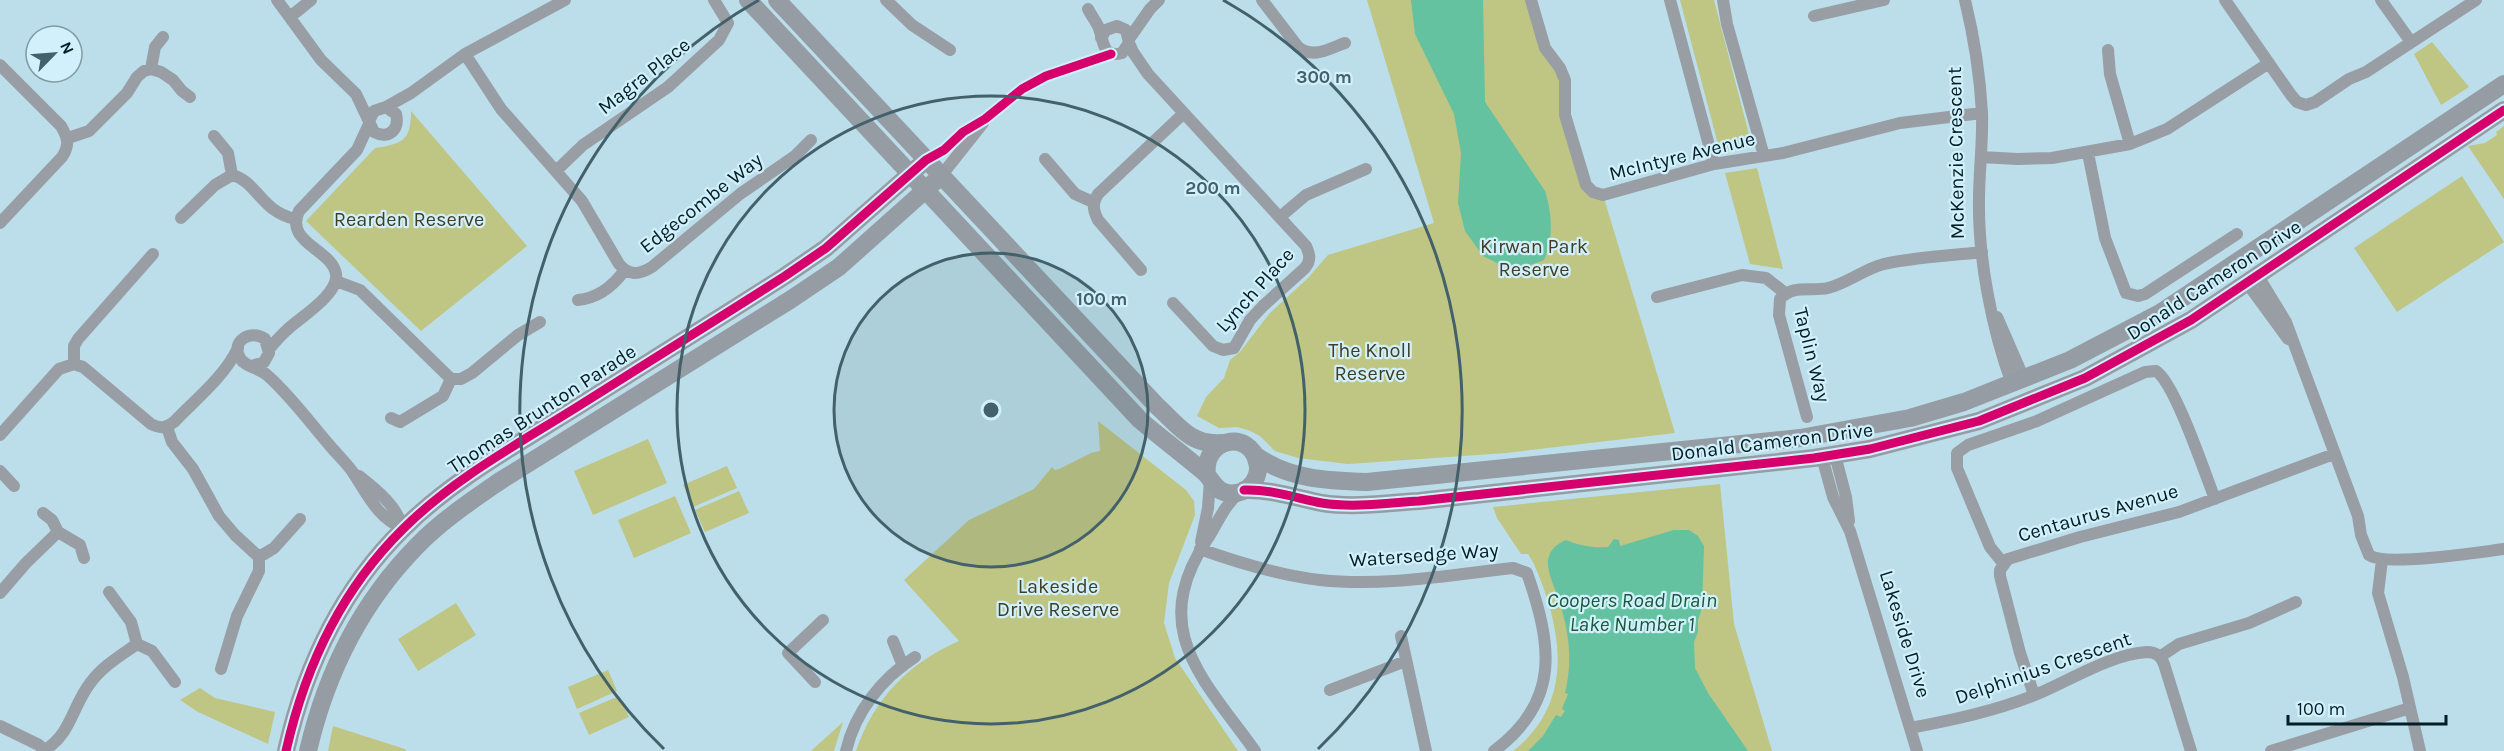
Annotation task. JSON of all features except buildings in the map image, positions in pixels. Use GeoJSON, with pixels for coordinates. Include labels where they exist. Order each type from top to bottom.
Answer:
{"type":"FeatureCollection","features":[{"type":"Feature","properties":{"kind":"street"},"geometry":{"type":"LineString","coordinates":[[277,0],[321,60],[356,94],[374,132],[383,135]]}},
{"type":"Feature","properties":{"kind":"street"},"geometry":{"type":"LineString","coordinates":[[291,17],[311,0]]}},
{"type":"Feature","properties":{"kind":"street"},"geometry":{"type":"LineString","coordinates":[[357,150],[374,111],[411,93],[465,54],[565,0]]}},
{"type":"Feature","properties":{"kind":"street","name":"Magra Place"},"geometry":{"type":"LineString","coordinates":[[557,170],[583,145],[668,87],[718,40],[728,24],[714,0]]}},
{"type":"Feature","properties":{"kind":"street"},"geometry":{"type":"LineString","coordinates":[[748,0],[1132,411],[1222,492],[1242,492]]}},
{"type":"Feature","properties":{"kind":"street"},"geometry":{"type":"LineString","coordinates":[[777,0],[1157,406],[1194,440],[1208,444],[1241,443],[1255,455],[1258,462],[1256,479],[1220,515],[1200,549],[1186,579],[1182,596],[1182,632],[1186,649],[1198,671],[1255,751]]}},
{"type":"Feature","properties":{"kind":"street"},"geometry":{"type":"LineString","coordinates":[[886,0],[912,25],[950,50]]}},
{"type":"Feature","properties":{"kind":"street"},"geometry":{"type":"LineString","coordinates":[[1262,0],[1298,48],[1306,53],[1316,54],[1345,43]]}},
{"type":"Feature","properties":{"kind":"street","name":"McIntyre Avenue"},"geometry":{"type":"LineString","coordinates":[[1531,0],[1545,48],[1560,68],[1565,80],[1565,115],[1586,185],[1593,192],[1603,195],[1714,164],[1764,156],[1900,123],[1982,113]]}},
{"type":"Feature","properties":{"kind":"street"},"geometry":{"type":"LineString","coordinates":[[1670,0],[1714,164]]}},
{"type":"Feature","properties":{"kind":"street"},"geometry":{"type":"LineString","coordinates":[[1723,0],[1727,24],[1764,156]]}},
{"type":"Feature","properties":{"kind":"street"},"geometry":{"type":"LineString","coordinates":[[1814,16],[1884,0]]}},
{"type":"Feature","properties":{"kind":"street","name":"McKenzie Crescent"},"geometry":{"type":"LineString","coordinates":[[1965,0],[1977,59],[1982,113],[1979,200],[1982,252],[1999,348],[2027,403]]}},
{"type":"Feature","properties":{"kind":"street"},"geometry":{"type":"LineString","coordinates":[[2225,0],[2291,95],[2297,102],[2306,105],[2349,79],[2366,72],[2476,0]]}},
{"type":"Feature","properties":{"kind":"street"},"geometry":{"type":"LineString","coordinates":[[2381,0],[2411,42]]}},
{"type":"Feature","properties":{"kind":"street"},"geometry":{"type":"LineString","coordinates":[[926,160],[944,150],[963,132],[985,119],[1022,89],[1046,76],[1112,54],[1122,53],[1154,4]]}},
{"type":"Feature","properties":{"kind":"street"},"geometry":{"type":"LineString","coordinates":[[1071,67],[1089,56],[1106,30],[1154,4]]}},
{"type":"Feature","properties":{"kind":"street"},"geometry":{"type":"LineString","coordinates":[[1084,5],[1126,30],[1133,52],[1148,74],[1280,217],[1306,195],[1366,169]]}},
{"type":"Feature","properties":{"kind":"street"},"geometry":{"type":"LineString","coordinates":[[1084,5],[1098,27],[1104,49],[1126,59],[1148,74]]}},
{"type":"Feature","properties":{"kind":"street"},"geometry":{"type":"LineString","coordinates":[[68,138],[89,131],[127,93],[137,77],[151,69],[155,47],[163,37]]}},
{"type":"Feature","properties":{"kind":"street"},"geometry":{"type":"LineString","coordinates":[[2108,50],[2110,74],[2130,144]]}},
{"type":"Feature","properties":{"kind":"street","name":"Edgecombe Way"},"geometry":{"type":"LineString","coordinates":[[465,54],[501,109],[582,201],[624,271],[633,274],[652,267],[740,194],[795,156],[811,140]]}},
{"type":"Feature","properties":{"kind":"street"},"geometry":{"type":"LineString","coordinates":[[1981,157],[2017,159],[2088,153],[2130,144],[2167,129],[2269,63]]}},
{"type":"Feature","properties":{"kind":"street"},"geometry":{"type":"LineString","coordinates":[[0,65],[61,126],[68,138],[68,148],[62,157],[0,223]]}},
{"type":"Feature","properties":{"kind":"street"},"geometry":{"type":"LineString","coordinates":[[151,69],[173,80],[190,97]]}},
{"type":"Feature","properties":{"kind":"street","name":"Donald Cameron Drive"},"geometry":{"type":"LineString","coordinates":[[1255,455],[1267,464],[1292,475],[1329,481],[1367,482],[1503,470],[1825,434],[1910,418],[1964,402],[2018,382],[2121,336],[2240,261],[2504,84]]}},
{"type":"Feature","properties":{"kind":"street"},"geometry":{"type":"LineString","coordinates":[[221,375],[236,368],[264,362],[269,351],[288,328],[318,305],[336,281],[336,273],[331,264],[300,236],[295,219],[299,211],[357,150],[393,132],[411,93]]}},
{"type":"Feature","properties":{"kind":"street"},"geometry":{"type":"LineString","coordinates":[[356,94],[393,111],[398,122]]}},
{"type":"Feature","properties":{"kind":"street","name":"Donald Cameron Drive"},"geometry":{"type":"LineString","coordinates":[[1242,492],[1257,490],[1288,494],[1323,503],[1363,504],[1486,493],[1828,456],[1926,436],[1979,421],[2027,403],[2135,353],[2191,321],[2504,110]]}},
{"type":"Feature","properties":{"kind":"street"},"geometry":{"type":"LineString","coordinates":[[1141,270],[1098,220],[1093,210],[1094,202],[1098,194],[1184,113]]}},
{"type":"Feature","properties":{"kind":"street"},"geometry":{"type":"LineString","coordinates":[[941,176],[985,119]]}},
{"type":"Feature","properties":{"kind":"street"},"geometry":{"type":"LineString","coordinates":[[214,136],[228,153],[232,175]]}},
{"type":"Feature","properties":{"kind":"street"},"geometry":{"type":"LineString","coordinates":[[2088,153],[2105,238],[2126,292],[2138,296],[2145,294],[2237,234]]}},
{"type":"Feature","properties":{"kind":"street"},"geometry":{"type":"LineString","coordinates":[[1045,159],[1076,195],[1094,202]]}},
{"type":"Feature","properties":{"kind":"street","name":"Thomas Brunton Parade"},"geometry":{"type":"LineString","coordinates":[[287,747],[310,668],[338,613],[395,527],[418,516],[445,493],[498,457],[794,271],[826,248],[926,160]]}},
{"type":"Feature","properties":{"kind":"street"},"geometry":{"type":"LineString","coordinates":[[232,175],[246,181],[273,211],[295,219]]}},
{"type":"Feature","properties":{"kind":"street"},"geometry":{"type":"LineString","coordinates":[[181,218],[215,185],[232,175]]}},
{"type":"Feature","properties":{"kind":"street","name":"Thomas Brunton Parade"},"geometry":{"type":"LineString","coordinates":[[309,749],[314,726],[334,668],[362,615],[391,575],[418,545],[455,512],[500,481],[839,267],[941,176]]}},
{"type":"Feature","properties":{"kind":"street","name":"Lynch Place"},"geometry":{"type":"LineString","coordinates":[[1173,303],[1213,346],[1223,350],[1234,348],[1251,320],[1309,263],[1310,255],[1306,246],[1280,217]]}},
{"type":"Feature","properties":{"kind":"street","name":"Taplin Way"},"geometry":{"type":"LineString","coordinates":[[1807,417],[1779,315],[1778,306],[1785,293],[1792,290],[1823,289],[1844,284],[1882,264],[1982,252]]}},
{"type":"Feature","properties":{"kind":"street"},"geometry":{"type":"LineString","coordinates":[[74,364],[74,346],[78,339],[153,254]]}},
{"type":"Feature","properties":{"kind":"street"},"geometry":{"type":"LineString","coordinates":[[2240,261],[2252,280],[2278,307],[2358,516],[2361,535],[2369,555],[2381,564],[2504,549]]}},
{"type":"Feature","properties":{"kind":"street"},"geometry":{"type":"LineString","coordinates":[[578,300],[586,299],[610,288],[624,271]]}},
{"type":"Feature","properties":{"kind":"street"},"geometry":{"type":"LineString","coordinates":[[1657,297],[1742,275],[1766,278],[1785,293]]}},
{"type":"Feature","properties":{"kind":"street"},"geometry":{"type":"LineString","coordinates":[[336,281],[360,290],[452,378],[461,379],[472,373],[518,335],[540,322]]}},
{"type":"Feature","properties":{"kind":"street"},"geometry":{"type":"LineString","coordinates":[[0,435],[59,369],[74,364],[83,367],[151,424],[160,428],[167,427],[221,375],[231,362],[242,339],[255,334],[271,334],[288,328]]}},
{"type":"Feature","properties":{"kind":"street"},"geometry":{"type":"LineString","coordinates":[[255,334],[265,339],[272,367],[283,392]]}},
{"type":"Feature","properties":{"kind":"street"},"geometry":{"type":"LineString","coordinates":[[237,348],[239,357],[265,374],[351,470],[383,496],[395,527],[418,545]]}},
{"type":"Feature","properties":{"kind":"street"},"geometry":{"type":"LineString","coordinates":[[2003,563],[1990,547],[1957,468],[1957,453],[1968,445],[2037,421],[2145,372],[2156,371],[2165,380],[2185,422],[2215,499]]}},
{"type":"Feature","properties":{"kind":"street"},"geometry":{"type":"LineString","coordinates":[[391,418],[400,422],[443,396],[452,378]]}},
{"type":"Feature","properties":{"kind":"street"},"geometry":{"type":"LineString","coordinates":[[167,427],[172,442],[193,469],[219,516],[235,535],[259,557],[259,571],[237,616],[221,669]]}},
{"type":"Feature","properties":{"kind":"street","name":"Lakeside Drive"},"geometry":{"type":"LineString","coordinates":[[1825,434],[1828,456],[1846,497],[1850,531],[1917,751]]}},
{"type":"Feature","properties":{"kind":"street"},"geometry":{"type":"LineString","coordinates":[[1200,549],[1208,508],[1206,467],[1211,453],[1222,443]]}},
{"type":"Feature","properties":{"kind":"street","name":"Centaurus Avenue"},"geometry":{"type":"LineString","coordinates":[[2034,695],[2020,653],[2000,576],[2003,563],[2008,559],[2055,544],[2156,519],[2334,454]]}},
{"type":"Feature","properties":{"kind":"street"},"geometry":{"type":"LineString","coordinates":[[0,471],[14,486]]}},
{"type":"Feature","properties":{"kind":"street"},"geometry":{"type":"LineString","coordinates":[[43,513],[51,520],[57,532],[80,546],[84,558]]}},
{"type":"Feature","properties":{"kind":"street"},"geometry":{"type":"LineString","coordinates":[[259,557],[274,548],[300,519]]}},
{"type":"Feature","properties":{"kind":"street"},"geometry":{"type":"LineString","coordinates":[[0,593],[57,532]]}},
{"type":"Feature","properties":{"kind":"street","name":"Watersedge Way"},"geometry":{"type":"LineString","coordinates":[[1200,549],[1280,574],[1321,580],[1362,582],[1513,568],[1527,573],[1547,646],[1544,686],[1528,718],[1518,731],[1494,751]]}},
{"type":"Feature","properties":{"kind":"street"},"geometry":{"type":"LineString","coordinates":[[2381,564],[2378,593],[2420,751]]}},
{"type":"Feature","properties":{"kind":"street"},"geometry":{"type":"LineString","coordinates":[[109,592],[131,622],[136,644]]}},
{"type":"Feature","properties":{"kind":"street"},"geometry":{"type":"LineString","coordinates":[[2161,656],[2179,644],[2249,622],[2296,602]]}},
{"type":"Feature","properties":{"kind":"street"},"geometry":{"type":"LineString","coordinates":[[814,682],[788,653],[823,620]]}},
{"type":"Feature","properties":{"kind":"street"},"geometry":{"type":"LineString","coordinates":[[1401,636],[1426,751]]}},
{"type":"Feature","properties":{"kind":"street"},"geometry":{"type":"LineString","coordinates":[[893,641],[903,666]]}},
{"type":"Feature","properties":{"kind":"street"},"geometry":{"type":"LineString","coordinates":[[136,644],[152,651],[174,682]]}},
{"type":"Feature","properties":{"kind":"street"},"geometry":{"type":"LineString","coordinates":[[0,726],[39,745],[45,751],[64,735],[80,698],[102,669],[136,644]]}},
{"type":"Feature","properties":{"kind":"street","name":"Delphinius Crescent"},"geometry":{"type":"LineString","coordinates":[[1910,728],[1955,720],[2034,695],[2116,660],[2144,652],[2153,652],[2161,656],[2191,751]]}},
{"type":"Feature","properties":{"kind":"street"},"geometry":{"type":"LineString","coordinates":[[846,751],[853,730],[873,696],[915,657]]}},
{"type":"Feature","properties":{"kind":"street"},"geometry":{"type":"LineString","coordinates":[[1330,690],[1406,661]]}},
{"type":"Feature","properties":{"kind":"street"},"geometry":{"type":"LineString","coordinates":[[2276,750],[2410,708]]}},
{"type":"Feature","properties":{"kind":"green space","name":"Kirwan Park Reserve"},"geometry":{"type":"Polygon","coordinates":[[[1367,0],[1531,0],[1560,68],[1564,103],[1586,185],[1603,195],[1675,433],[1506,453],[1348,464],[1298,458],[1275,451],[1260,436],[1248,430],[1237,427],[1219,428],[1197,416],[1206,397],[1224,378],[1230,360],[1240,352],[1269,314],[1308,278],[1328,255],[1434,223],[1367,0]]]}},
{"type":"Feature","properties":{"kind":"green space"},"geometry":{"type":"Polygon","coordinates":[[[1680,0],[1714,0],[1751,142],[1748,147],[1725,152],[1719,148],[1680,0]]]}},
{"type":"Feature","properties":{"kind":"green space"},"geometry":{"type":"Polygon","coordinates":[[[2432,42],[2469,87],[2441,105],[2414,54],[2432,42]]]}},
{"type":"Feature","properties":{"kind":"green space","name":"Rearden Reserve"},"geometry":{"type":"Polygon","coordinates":[[[411,111],[527,246],[421,331],[306,221],[375,148],[392,145],[404,139],[411,121],[411,111]]]}},
{"type":"Feature","properties":{"kind":"green space"},"geometry":{"type":"Polygon","coordinates":[[[2504,126],[2504,199],[2468,146],[2485,143],[2497,135],[2496,132],[2504,126]]]}},
{"type":"Feature","properties":{"kind":"green space"},"geometry":{"type":"Polygon","coordinates":[[[1757,168],[1783,269],[1750,264],[1725,173],[1757,168]]]}},
{"type":"Feature","properties":{"kind":"green space"},"geometry":{"type":"Polygon","coordinates":[[[2462,176],[2504,242],[2397,312],[2354,248],[2462,176]]]}},
{"type":"Feature","properties":{"kind":"green space","name":"Lakeside Drive Reserve"},"geometry":{"type":"Polygon","coordinates":[[[1098,421],[1186,490],[1194,501],[1195,515],[1169,583],[1164,623],[1175,658],[1238,751],[856,751],[873,715],[895,684],[924,660],[959,641],[904,580],[969,520],[1034,489],[1052,467],[1055,470],[1059,469],[1100,451],[1098,421]]]}},
{"type":"Feature","properties":{"kind":"green space"},"geometry":{"type":"Polygon","coordinates":[[[648,439],[667,483],[593,515],[574,471],[648,439]]]}},
{"type":"Feature","properties":{"kind":"green space"},"geometry":{"type":"Polygon","coordinates":[[[727,466],[737,488],[693,507],[683,485],[727,466]]]}},
{"type":"Feature","properties":{"kind":"green space","name":"Coopers Road Drain Lake Number 1"},"geometry":{"type":"Polygon","coordinates":[[[1720,484],[1734,624],[1772,751],[1513,751],[1533,732],[1547,710],[1555,687],[1558,663],[1556,638],[1544,588],[1534,564],[1528,554],[1521,554],[1497,518],[1493,507],[1720,484]]]}},
{"type":"Feature","properties":{"kind":"green space"},"geometry":{"type":"Polygon","coordinates":[[[739,491],[749,513],[705,532],[695,510],[739,491]]]}},
{"type":"Feature","properties":{"kind":"green space"},"geometry":{"type":"Polygon","coordinates":[[[675,496],[691,533],[634,558],[618,520],[675,496]]]}},
{"type":"Feature","properties":{"kind":"green space"},"geometry":{"type":"Polygon","coordinates":[[[456,603],[476,635],[418,671],[398,639],[456,603]]]}},
{"type":"Feature","properties":{"kind":"green space"},"geometry":{"type":"Polygon","coordinates":[[[608,670],[617,691],[577,709],[568,687],[608,670]]]}},
{"type":"Feature","properties":{"kind":"green space"},"geometry":{"type":"Polygon","coordinates":[[[200,688],[215,698],[275,712],[268,744],[198,712],[180,700],[200,688]]]}},
{"type":"Feature","properties":{"kind":"green space"},"geometry":{"type":"Polygon","coordinates":[[[619,696],[629,717],[589,735],[579,713],[619,696]]]}},
{"type":"Feature","properties":{"kind":"green space"},"geometry":{"type":"Polygon","coordinates":[[[843,722],[834,751],[811,751],[843,722]]]}},
{"type":"Feature","properties":{"kind":"green space"},"geometry":{"type":"Polygon","coordinates":[[[333,726],[405,749],[406,751],[328,751],[333,726]]]}},
{"type":"Feature","properties":{"kind":"water"},"geometry":{"type":"Polygon","coordinates":[[[1411,0],[1483,0],[1485,102],[1545,191],[1551,226],[1544,260],[1520,269],[1507,268],[1483,256],[1465,231],[1458,203],[1461,153],[1454,114],[1415,34],[1411,0]]]}},
{"type":"Feature","properties":{"kind":"water","name":"Coopers Road Drain Lake Number 1"},"geometry":{"type":"Polygon","coordinates":[[[1674,530],[1689,530],[1698,536],[1704,546],[1702,608],[1694,642],[1695,668],[1708,693],[1748,751],[1528,751],[1543,736],[1556,715],[1561,717],[1565,711],[1562,709],[1568,694],[1565,693],[1569,669],[1569,646],[1559,600],[1549,570],[1548,560],[1552,550],[1566,540],[1592,547],[1608,547],[1614,539],[1619,540],[1620,546],[1674,530]]]}},
{"type":"Feature","properties":{"kind":"cycle path"},"geometry":{"type":"LineString","coordinates":[[286,751],[304,689],[328,631],[361,578],[381,553],[422,511],[487,463],[826,248],[926,160],[944,150],[963,132],[985,119],[1022,89],[1046,76],[1111,54]]}},
{"type":"Feature","properties":{"kind":"cycle path"},"geometry":{"type":"LineString","coordinates":[[1244,490],[1274,492],[1322,503],[1346,505],[1419,501],[1814,458],[1870,449],[1979,421],[2085,378],[2191,320],[2504,110]]}},
{"type":"Feature","properties":{"kind":"park label","name":"The Knoll Reserve"},"geometry":{"type":"Point","coordinates":[1370,362]}}]}
